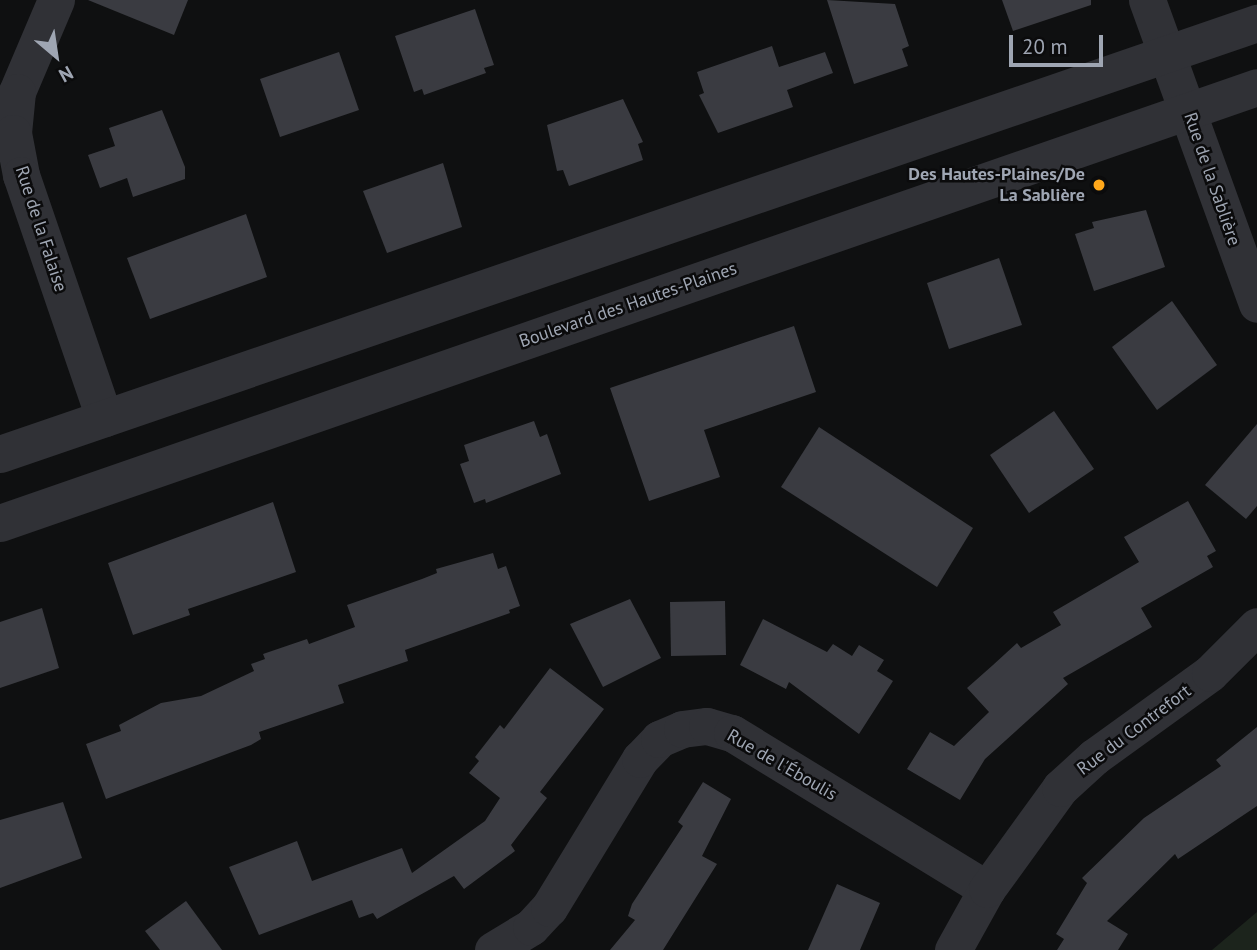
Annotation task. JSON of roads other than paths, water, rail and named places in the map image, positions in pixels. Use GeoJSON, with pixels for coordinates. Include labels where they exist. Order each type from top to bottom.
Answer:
{"type":"FeatureCollection","features":[{"type":"Feature","properties":{"kind":"street","name":"Rue de la Falaise"},"geometry":{"type":"LineString","coordinates":[[56,0],[17,92],[13,134],[21,175],[104,418]]}},
{"type":"Feature","properties":{"kind":"street"},"geometry":{"type":"LineString","coordinates":[[1147,0],[1166,53]]}},
{"type":"Feature","properties":{"kind":"street"},"geometry":{"type":"LineString","coordinates":[[0,454],[1257,23]]}},
{"type":"Feature","properties":{"kind":"street","name":"Rue de la Sablière"},"geometry":{"type":"LineString","coordinates":[[1166,53],[1257,304]]}},
{"type":"Feature","properties":{"kind":"street","name":"Boulevard des Hautes-Plaines"},"geometry":{"type":"LineString","coordinates":[[0,523],[1257,87]]}},
{"type":"Feature","properties":{"kind":"street","name":"Rue du Contrefort"},"geometry":{"type":"LineString","coordinates":[[953,950],[987,889],[1060,788],[1094,757],[1210,673],[1257,626]]}},
{"type":"Feature","properties":{"kind":"street","name":"Rue de l'Éboulis"},"geometry":{"type":"LineString","coordinates":[[493,950],[531,927],[549,908],[640,759],[659,739],[682,729],[707,726],[732,733],[987,889]]}},
{"type":"Feature","properties":{"kind":"place","name":"Des Hautes-Plaines/De La Sablière"},"geometry":{"type":"Point","coordinates":[1099,185]}}]}
